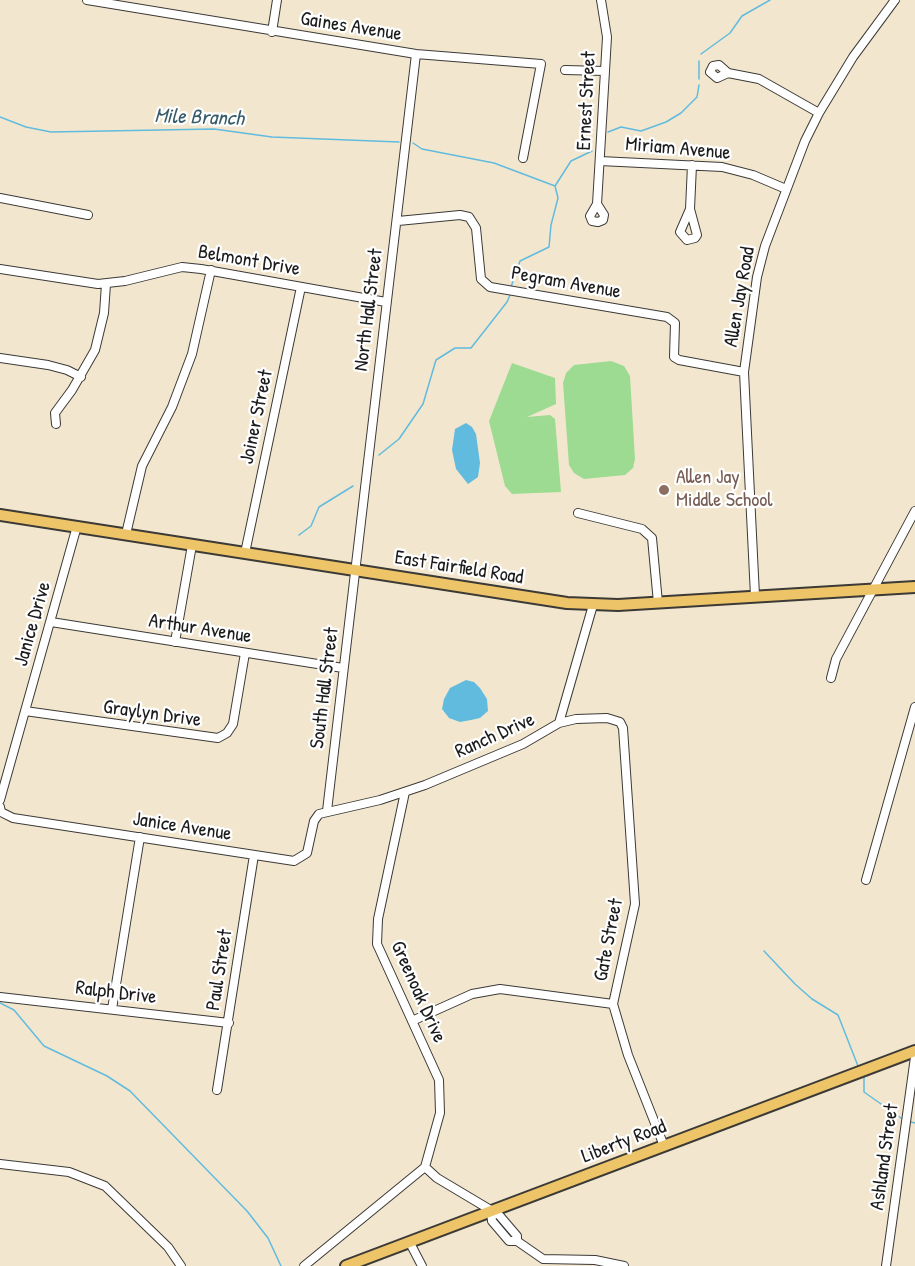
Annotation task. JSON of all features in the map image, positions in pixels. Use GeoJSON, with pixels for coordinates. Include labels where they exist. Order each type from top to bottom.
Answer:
{"type":"FeatureCollection","features":[{"type":"Feature","properties":{"kind":"main road","name":"East Fairfield Road"},"geometry":{"type":"LineString","coordinates":[[0,515],[493,593],[593,605],[915,587]]}},
{"type":"Feature","properties":{"kind":"main road","name":"Liberty Road"},"geometry":{"type":"LineString","coordinates":[[346,1266],[358,1264],[491,1211],[914,1051]]}},
{"type":"Feature","properties":{"kind":"street","name":"Gaines Avenue"},"geometry":{"type":"LineString","coordinates":[[89,0],[416,54],[541,64],[523,158]]}},
{"type":"Feature","properties":{"kind":"street"},"geometry":{"type":"LineString","coordinates":[[272,32],[278,0]]}},
{"type":"Feature","properties":{"kind":"street","name":"Ernest Street"},"geometry":{"type":"LineString","coordinates":[[597,204],[607,37],[601,0]]}},
{"type":"Feature","properties":{"kind":"street","name":"Allen Jay Road"},"geometry":{"type":"LineString","coordinates":[[755,596],[744,372],[757,277],[765,246],[786,189],[819,113],[848,64],[895,0]]}},
{"type":"Feature","properties":{"kind":"street","name":"North Hall Street"},"geometry":{"type":"LineString","coordinates":[[357,570],[416,54]]}},
{"type":"Feature","properties":{"kind":"street"},"geometry":{"type":"LineString","coordinates":[[564,70],[605,71]]}},
{"type":"Feature","properties":{"kind":"street"},"geometry":{"type":"LineString","coordinates":[[728,73],[759,79],[819,113]]}},
{"type":"Feature","properties":{"kind":"street","name":"Miriam Avenue"},"geometry":{"type":"LineString","coordinates":[[600,161],[734,169],[786,189]]}},
{"type":"Feature","properties":{"kind":"street"},"geometry":{"type":"LineString","coordinates":[[690,209],[692,165]]}},
{"type":"Feature","properties":{"kind":"street"},"geometry":{"type":"LineString","coordinates":[[0,198],[88,215]]}},
{"type":"Feature","properties":{"kind":"street","name":"Pegram Avenue"},"geometry":{"type":"LineString","coordinates":[[398,221],[451,215],[470,217],[476,228],[481,279],[490,286],[667,317],[675,323],[675,357],[679,360],[744,372]]}},
{"type":"Feature","properties":{"kind":"street","name":"Belmont Drive"},"geometry":{"type":"LineString","coordinates":[[0,268],[79,282],[106,284],[182,267],[211,270],[386,302]]}},
{"type":"Feature","properties":{"kind":"street"},"geometry":{"type":"LineString","coordinates":[[126,534],[142,466],[176,398],[192,354],[211,270]]}},
{"type":"Feature","properties":{"kind":"street"},"geometry":{"type":"LineString","coordinates":[[56,424],[55,413],[81,377],[100,334],[106,284]]}},
{"type":"Feature","properties":{"kind":"street","name":"Joiner Street"},"geometry":{"type":"LineString","coordinates":[[245,553],[301,287]]}},
{"type":"Feature","properties":{"kind":"street"},"geometry":{"type":"LineString","coordinates":[[0,358],[48,365],[81,377]]}},
{"type":"Feature","properties":{"kind":"street"},"geometry":{"type":"LineString","coordinates":[[831,678],[836,658],[915,510]]}},
{"type":"Feature","properties":{"kind":"street"},"geometry":{"type":"LineString","coordinates":[[578,513],[642,529],[652,538],[655,548],[658,603]]}},
{"type":"Feature","properties":{"kind":"street","name":"Janice Drive"},"geometry":{"type":"LineString","coordinates":[[0,800],[77,526]]}},
{"type":"Feature","properties":{"kind":"street"},"geometry":{"type":"LineString","coordinates":[[175,642],[192,544]]}},
{"type":"Feature","properties":{"kind":"street","name":"South Hall Street"},"geometry":{"type":"LineString","coordinates":[[327,811],[357,570]]}},
{"type":"Feature","properties":{"kind":"street","name":"Ranch Drive"},"geometry":{"type":"LineString","coordinates":[[327,811],[380,800],[405,792],[523,744],[559,723],[593,605]]}},
{"type":"Feature","properties":{"kind":"street","name":"Arthur Avenue"},"geometry":{"type":"LineString","coordinates":[[51,622],[343,668]]}},
{"type":"Feature","properties":{"kind":"street","name":"Graylyn Drive"},"geometry":{"type":"LineString","coordinates":[[25,711],[218,738],[227,733],[233,724],[245,653]]}},
{"type":"Feature","properties":{"kind":"street"},"geometry":{"type":"LineString","coordinates":[[866,880],[915,707]]}},
{"type":"Feature","properties":{"kind":"street","name":"Gate Street"},"geometry":{"type":"LineString","coordinates":[[559,723],[576,718],[607,718],[620,722],[624,728],[636,896],[631,932],[613,1004],[627,1055],[664,1146]]}},
{"type":"Feature","properties":{"kind":"street","name":"Greenoak Drive"},"geometry":{"type":"LineString","coordinates":[[405,792],[378,919],[377,944],[441,1088],[440,1113],[425,1167]]}},
{"type":"Feature","properties":{"kind":"street","name":"Janice Avenue"},"geometry":{"type":"LineString","coordinates":[[1,809],[13,818],[294,861],[307,853],[314,821],[327,811]]}},
{"type":"Feature","properties":{"kind":"street"},"geometry":{"type":"LineString","coordinates":[[111,1009],[140,837]]}},
{"type":"Feature","properties":{"kind":"street","name":"Paul Street"},"geometry":{"type":"LineString","coordinates":[[217,1090],[254,855]]}},
{"type":"Feature","properties":{"kind":"street"},"geometry":{"type":"LineString","coordinates":[[412,1021],[472,994],[500,989],[613,1004]]}},
{"type":"Feature","properties":{"kind":"street","name":"Ralph Drive"},"geometry":{"type":"LineString","coordinates":[[0,996],[229,1023]]}},
{"type":"Feature","properties":{"kind":"street","name":"Ashland Street"},"geometry":{"type":"LineString","coordinates":[[886,1266],[911,1113],[914,1051]]}},
{"type":"Feature","properties":{"kind":"street"},"geometry":{"type":"LineString","coordinates":[[0,1164],[74,1174],[105,1186],[168,1247],[181,1266]]}},
{"type":"Feature","properties":{"kind":"street"},"geometry":{"type":"LineString","coordinates":[[304,1266],[425,1167],[437,1178],[499,1215],[517,1236],[517,1241],[542,1262],[595,1260],[624,1266]]}},
{"type":"Feature","properties":{"kind":"street"},"geometry":{"type":"LineString","coordinates":[[410,1243],[422,1266]]}},
{"type":"Feature","properties":{"kind":"green space"},"geometry":{"type":"Polygon","coordinates":[[[611,361],[624,366],[630,376],[635,459],[633,468],[625,475],[584,479],[574,473],[569,465],[563,383],[566,373],[574,365],[611,361]]]}},
{"type":"Feature","properties":{"kind":"green space"},"geometry":{"type":"Polygon","coordinates":[[[512,363],[555,378],[556,404],[527,417],[550,415],[555,419],[561,492],[512,494],[505,486],[489,421],[512,363]]]}},
{"type":"Feature","properties":{"kind":"water"},"geometry":{"type":"Polygon","coordinates":[[[466,423],[476,434],[480,463],[478,477],[468,484],[456,469],[452,450],[455,429],[466,423]]]}},
{"type":"Feature","properties":{"kind":"water"},"geometry":{"type":"Polygon","coordinates":[[[466,680],[474,682],[480,688],[487,699],[488,711],[480,718],[460,722],[449,718],[442,709],[450,688],[466,680]]]}},
{"type":"Feature","properties":{"kind":"waterway","name":"Mile Branch"},"geometry":{"type":"LineString","coordinates":[[701,54],[730,33],[742,16],[770,0]]}},
{"type":"Feature","properties":{"kind":"waterway","name":"Mile Branch"},"geometry":{"type":"LineString","coordinates":[[699,61],[699,79]]}},
{"type":"Feature","properties":{"kind":"waterway","name":"Mile Branch"},"geometry":{"type":"LineString","coordinates":[[608,132],[621,127],[641,131],[666,122],[681,113],[697,97],[699,85]]}},
{"type":"Feature","properties":{"kind":"waterway","name":"Mile Branch"},"geometry":{"type":"LineString","coordinates":[[0,117],[26,127],[51,132],[214,129],[272,137],[399,142]]}},
{"type":"Feature","properties":{"kind":"waterway","name":"Mile Branch"},"geometry":{"type":"LineString","coordinates":[[413,143],[422,149],[494,163],[555,186],[571,161],[592,151]]}},
{"type":"Feature","properties":{"kind":"waterway"},"geometry":{"type":"LineString","coordinates":[[511,287],[520,261],[549,247],[551,225],[558,198],[555,186]]}},
{"type":"Feature","properties":{"kind":"waterway"},"geometry":{"type":"LineString","coordinates":[[379,455],[399,439],[423,404],[436,360],[455,348],[471,348],[510,295]]}},
{"type":"Feature","properties":{"kind":"waterway"},"geometry":{"type":"LineString","coordinates":[[299,535],[311,526],[319,507],[353,486]]}},
{"type":"Feature","properties":{"kind":"waterway"},"geometry":{"type":"LineString","coordinates":[[764,951],[812,999],[838,1015],[858,1066]]}},
{"type":"Feature","properties":{"kind":"waterway"},"geometry":{"type":"LineString","coordinates":[[0,1003],[14,1010],[44,1046],[107,1076],[130,1091],[247,1211],[268,1238],[281,1266]]}},
{"type":"Feature","properties":{"kind":"waterway"},"geometry":{"type":"LineString","coordinates":[[864,1077],[864,1092],[901,1118]]}},
{"type":"Feature","properties":{"kind":"waterway"},"geometry":{"type":"LineString","coordinates":[[911,1122],[915,1123]]}},
{"type":"Feature","properties":{"kind":"place","name":"Allen Jay Middle School"},"geometry":{"type":"Point","coordinates":[664,490]}}]}
